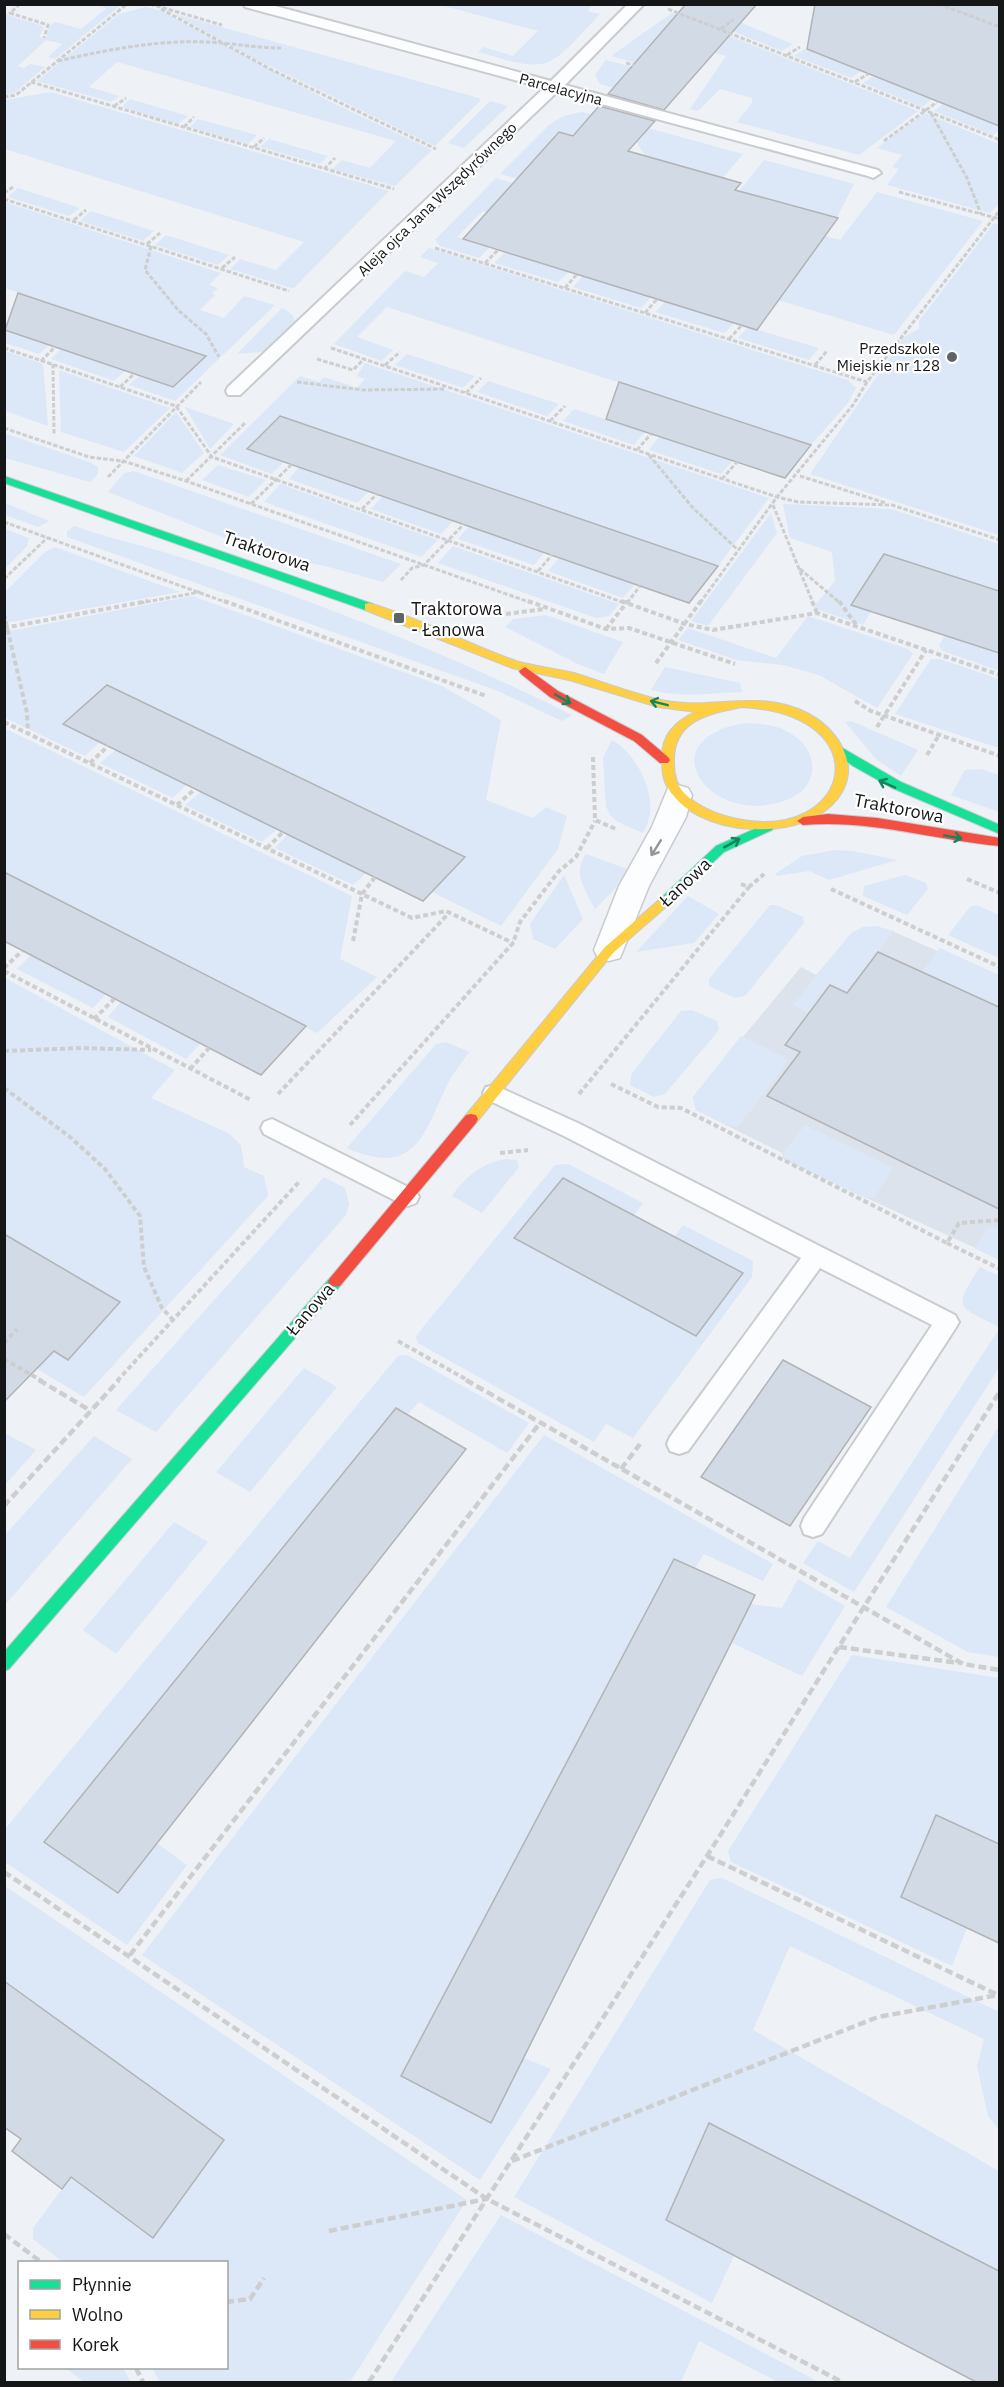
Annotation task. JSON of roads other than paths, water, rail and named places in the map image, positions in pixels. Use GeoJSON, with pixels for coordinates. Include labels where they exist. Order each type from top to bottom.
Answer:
{"type":"FeatureCollection","features":[{"type":"Feature","properties":{"kind":"main road","name":"Traktorowa"},"geometry":{"type":"LineString","coordinates":[[4,479],[378,610],[516,664],[570,676],[658,703],[685,708],[717,707]]}},
{"type":"Feature","properties":{"kind":"main road","name":"Traktorowa"},"geometry":{"type":"LineString","coordinates":[[516,664],[554,694],[638,738],[664,760]]}},
{"type":"Feature","properties":{"kind":"main road"},"geometry":{"type":"LineString","coordinates":[[741,703],[766,704],[790,710],[812,720],[828,734],[839,750],[844,767],[840,785],[830,801],[814,814],[792,823],[768,827],[741,826],[717,820],[695,809],[678,795],[668,778],[664,760],[669,743],[680,728],[696,715],[717,707],[741,703]]}},
{"type":"Feature","properties":{"kind":"main road","name":"Traktorowa"},"geometry":{"type":"LineString","coordinates":[[839,750],[855,765],[878,780],[963,813],[999,830]]}},
{"type":"Feature","properties":{"kind":"main road","name":"Traktorowa"},"geometry":{"type":"LineString","coordinates":[[792,823],[823,816],[864,817],[953,837],[999,842]]}},
{"type":"Feature","properties":{"kind":"main road","name":"Łanowa"},"geometry":{"type":"LineString","coordinates":[[4,1664],[408,1197],[609,950],[677,891],[700,866],[720,849],[768,827]]}},
{"type":"Feature","properties":{"kind":"street","name":"Łanowa"},"geometry":{"type":"LineString","coordinates":[[609,950],[635,884],[668,828],[675,812],[678,795]]}},
{"type":"Feature","properties":{"kind":"lane","name":"Parcelacyjna"},"geometry":{"type":"LineString","coordinates":[[250,4],[873,173]]}},
{"type":"Feature","properties":{"kind":"lane","name":"Aleja ojca Jana Wszędyrównego"},"geometry":{"type":"LineString","coordinates":[[234,391],[555,87],[637,4]]}},
{"type":"Feature","properties":{"kind":"lane"},"geometry":{"type":"LineString","coordinates":[[494,1093],[556,1122],[947,1322],[813,1526]]}},
{"type":"Feature","properties":{"kind":"lane"},"geometry":{"type":"LineString","coordinates":[[272,1128],[408,1197]]}},
{"type":"Feature","properties":{"kind":"lane"},"geometry":{"type":"LineString","coordinates":[[679,1444],[816,1255]]}},
{"type":"Feature","properties":{"kind":"place","name":"Przedszkole Miejskie nr 128"},"geometry":{"type":"Point","coordinates":[952,357]}},
{"type":"Feature","properties":{"kind":"place","name":"Traktorowa - Łanowa"},"geometry":{"type":"Point","coordinates":[399,618]}}]}
